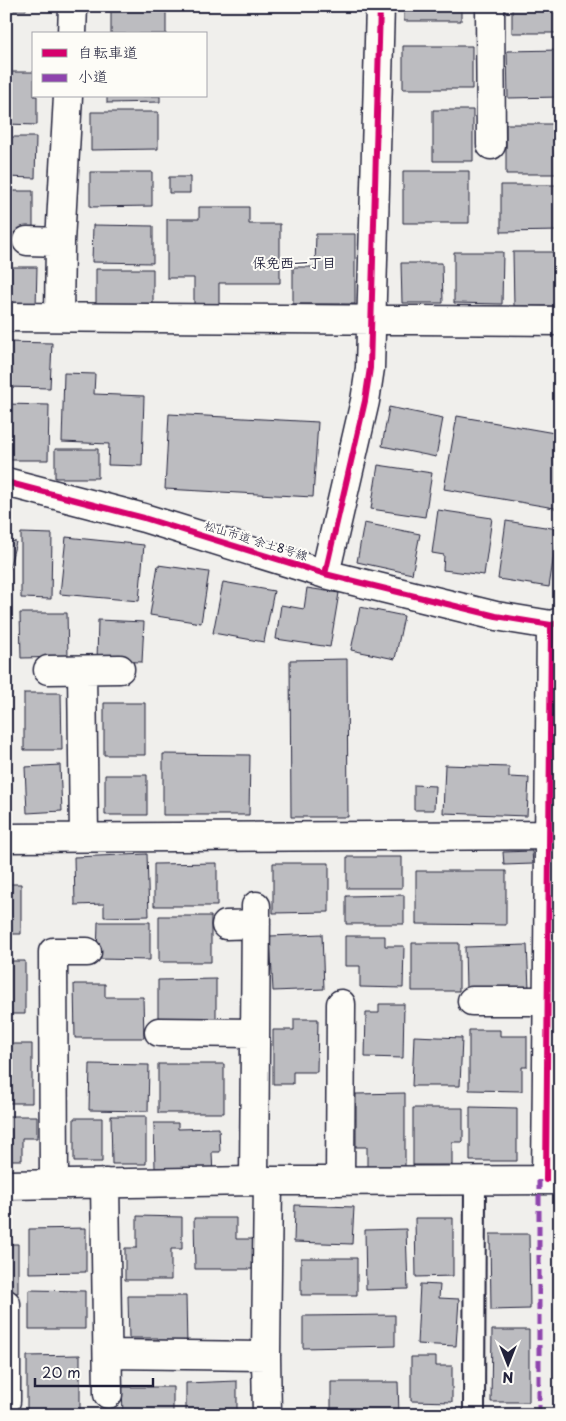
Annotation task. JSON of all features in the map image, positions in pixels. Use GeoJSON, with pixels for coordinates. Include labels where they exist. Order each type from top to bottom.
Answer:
{"type":"FeatureCollection","features":[{"type":"Feature","properties":{"kind":"street"},"geometry":{"type":"LineString","coordinates":[[72,32],[73,6]]}},
{"type":"Feature","properties":{"kind":"street"},"geometry":{"type":"LineString","coordinates":[[325,574],[365,401],[370,368],[380,6]]}},
{"type":"Feature","properties":{"kind":"street"},"geometry":{"type":"LineString","coordinates":[[490,6],[491,144]]}},
{"type":"Feature","properties":{"kind":"street"},"geometry":{"type":"LineString","coordinates":[[59,317],[60,242],[68,98]]}},
{"type":"Feature","properties":{"kind":"street"},"geometry":{"type":"LineString","coordinates":[[27,241],[60,242]]}},
{"type":"Feature","properties":{"kind":"street"},"geometry":{"type":"LineString","coordinates":[[6,317],[560,322]]}},
{"type":"Feature","properties":{"kind":"street","name":"松山市道 余土8号線"},"geometry":{"type":"LineString","coordinates":[[6,482],[144,518],[325,574],[496,616],[556,623]]}},
{"type":"Feature","properties":{"kind":"street"},"geometry":{"type":"LineString","coordinates":[[6,1185],[261,1181],[553,1180],[549,835],[556,623]]}},
{"type":"Feature","properties":{"kind":"street"},"geometry":{"type":"LineString","coordinates":[[48,670],[120,669]]}},
{"type":"Feature","properties":{"kind":"street"},"geometry":{"type":"LineString","coordinates":[[82,670],[84,837]]}},
{"type":"Feature","properties":{"kind":"street"},"geometry":{"type":"LineString","coordinates":[[6,838],[549,835]]}},
{"type":"Feature","properties":{"kind":"street"},"geometry":{"type":"LineString","coordinates":[[226,925],[256,915],[255,1033],[267,1415]]}},
{"type":"Feature","properties":{"kind":"street"},"geometry":{"type":"LineString","coordinates":[[54,1184],[53,952],[87,952]]}},
{"type":"Feature","properties":{"kind":"street"},"geometry":{"type":"LineString","coordinates":[[472,1001],[552,1015]]}},
{"type":"Feature","properties":{"kind":"street"},"geometry":{"type":"LineString","coordinates":[[340,1181],[341,1004]]}},
{"type":"Feature","properties":{"kind":"street"},"geometry":{"type":"LineString","coordinates":[[159,1032],[255,1033]]}},
{"type":"Feature","properties":{"kind":"street"},"geometry":{"type":"LineString","coordinates":[[106,1183],[108,1394]]}},
{"type":"Feature","properties":{"kind":"street"},"geometry":{"type":"LineString","coordinates":[[6,1304],[6,1401]]}},
{"type":"Feature","properties":{"kind":"street"},"geometry":{"type":"LineString","coordinates":[[108,1354],[266,1356]]}},
{"type":"Feature","properties":{"kind":"lane"},"geometry":{"type":"LineString","coordinates":[[474,1411],[475,1180]]}},
{"type":"Feature","properties":{"kind":"building"},"geometry":{"type":"Polygon","coordinates":[[[6,6],[26,6],[26,10],[6,10],[6,6]]]}},
{"type":"Feature","properties":{"kind":"building"},"geometry":{"type":"Polygon","coordinates":[[[404,6],[461,6],[461,21],[404,21],[404,6]]]}},
{"type":"Feature","properties":{"kind":"building"},"geometry":{"type":"Polygon","coordinates":[[[512,6],[560,6],[560,33],[512,33],[512,6]]]}},
{"type":"Feature","properties":{"kind":"building"},"geometry":{"type":"Polygon","coordinates":[[[111,9],[166,9],[166,32],[111,32],[111,9]]]}},
{"type":"Feature","properties":{"kind":"building"},"geometry":{"type":"Polygon","coordinates":[[[403,46],[472,46],[472,89],[403,89],[403,46]]]}},
{"type":"Feature","properties":{"kind":"building"},"geometry":{"type":"Polygon","coordinates":[[[560,50],[560,97],[508,98],[507,51],[560,50]]]}},
{"type":"Feature","properties":{"kind":"building"},"geometry":{"type":"Polygon","coordinates":[[[6,72],[32,72],[32,98],[37,98],[37,125],[6,124],[6,72]]]}},
{"type":"Feature","properties":{"kind":"building"},"geometry":{"type":"Polygon","coordinates":[[[107,98],[160,98],[160,102],[107,103],[107,98]]]}},
{"type":"Feature","properties":{"kind":"building"},"geometry":{"type":"Polygon","coordinates":[[[433,110],[473,110],[473,161],[433,161],[433,110]]]}},
{"type":"Feature","properties":{"kind":"building"},"geometry":{"type":"Polygon","coordinates":[[[91,112],[158,112],[158,149],[91,150],[91,112]]]}},
{"type":"Feature","properties":{"kind":"building"},"geometry":{"type":"Polygon","coordinates":[[[506,124],[560,124],[560,174],[506,174],[506,124]]]}},
{"type":"Feature","properties":{"kind":"building"},"geometry":{"type":"Polygon","coordinates":[[[6,137],[36,137],[35,178],[6,177],[6,137]]]}},
{"type":"Feature","properties":{"kind":"building"},"geometry":{"type":"Polygon","coordinates":[[[403,171],[469,171],[469,223],[403,223],[403,171]]]}},
{"type":"Feature","properties":{"kind":"building"},"geometry":{"type":"Polygon","coordinates":[[[90,172],[152,172],[152,206],[90,207],[90,172]]]}},
{"type":"Feature","properties":{"kind":"building"},"geometry":{"type":"Polygon","coordinates":[[[169,177],[190,177],[190,193],[169,193],[169,177]]]}},
{"type":"Feature","properties":{"kind":"building"},"geometry":{"type":"Polygon","coordinates":[[[501,185],[560,185],[560,231],[501,232],[501,185]]]}},
{"type":"Feature","properties":{"kind":"building"},"geometry":{"type":"Polygon","coordinates":[[[6,191],[33,191],[33,233],[6,233],[6,191]]]}},
{"type":"Feature","properties":{"kind":"building"},"geometry":{"type":"Polygon","coordinates":[[[199,207],[249,207],[249,224],[280,224],[280,283],[219,283],[219,306],[194,306],[194,278],[167,278],[167,219],[199,219],[199,207]]]}},
{"type":"Feature","properties":{"kind":"building"},"geometry":{"type":"Polygon","coordinates":[[[93,225],[153,226],[153,263],[92,262],[93,225]]]}},
{"type":"Feature","properties":{"kind":"building"},"geometry":{"type":"Polygon","coordinates":[[[316,234],[355,234],[355,304],[293,304],[293,267],[315,267],[316,234]]]}},
{"type":"Feature","properties":{"kind":"building"},"geometry":{"type":"Polygon","coordinates":[[[454,252],[503,252],[502,304],[454,303],[454,252]]]}},
{"type":"Feature","properties":{"kind":"building"},"geometry":{"type":"Polygon","coordinates":[[[513,252],[560,252],[560,306],[514,306],[513,252]]]}},
{"type":"Feature","properties":{"kind":"building"},"geometry":{"type":"Polygon","coordinates":[[[401,263],[442,263],[443,303],[402,303],[401,263]]]}},
{"type":"Feature","properties":{"kind":"building"},"geometry":{"type":"Polygon","coordinates":[[[6,267],[37,267],[36,308],[6,307],[6,267]]]}},
{"type":"Feature","properties":{"kind":"building"},"geometry":{"type":"Polygon","coordinates":[[[96,269],[153,269],[153,307],[96,306],[96,269]]]}},
{"type":"Feature","properties":{"kind":"building"},"geometry":{"type":"Polygon","coordinates":[[[6,342],[52,343],[50,388],[6,387],[6,342]]]}},
{"type":"Feature","properties":{"kind":"building"},"geometry":{"type":"Polygon","coordinates":[[[64,373],[95,374],[94,394],[144,396],[142,466],[108,465],[109,444],[62,442],[64,373]]]}},
{"type":"Feature","properties":{"kind":"building"},"geometry":{"type":"Polygon","coordinates":[[[6,404],[49,405],[48,460],[6,460],[6,404]]]}},
{"type":"Feature","properties":{"kind":"building"},"geometry":{"type":"Polygon","coordinates":[[[389,407],[443,418],[436,457],[382,446],[389,407]]]}},
{"type":"Feature","properties":{"kind":"building"},"geometry":{"type":"Polygon","coordinates":[[[169,414],[318,422],[313,497],[165,489],[169,414]]]}},
{"type":"Feature","properties":{"kind":"building"},"geometry":{"type":"Polygon","coordinates":[[[457,416],[560,434],[560,509],[444,489],[457,416]]]}},
{"type":"Feature","properties":{"kind":"building"},"geometry":{"type":"Polygon","coordinates":[[[55,449],[98,449],[98,478],[55,478],[55,449]]]}},
{"type":"Feature","properties":{"kind":"building"},"geometry":{"type":"Polygon","coordinates":[[[378,465],[432,473],[425,517],[371,509],[378,465]]]}},
{"type":"Feature","properties":{"kind":"building"},"geometry":{"type":"Polygon","coordinates":[[[438,510],[492,518],[484,575],[443,570],[444,555],[432,553],[438,510]]]}},
{"type":"Feature","properties":{"kind":"building"},"geometry":{"type":"Polygon","coordinates":[[[506,521],[558,529],[549,587],[498,579],[506,521]]]}},
{"type":"Feature","properties":{"kind":"building"},"geometry":{"type":"Polygon","coordinates":[[[364,523],[420,534],[412,574],[357,562],[364,523]]]}},
{"type":"Feature","properties":{"kind":"building"},"geometry":{"type":"Polygon","coordinates":[[[21,533],[52,534],[51,599],[21,598],[21,533]]]}},
{"type":"Feature","properties":{"kind":"building"},"geometry":{"type":"Polygon","coordinates":[[[66,537],[144,545],[139,601],[60,594],[66,537]]]}},
{"type":"Feature","properties":{"kind":"building"},"geometry":{"type":"Polygon","coordinates":[[[6,540],[16,542],[6,580],[6,540]]]}},
{"type":"Feature","properties":{"kind":"building"},"geometry":{"type":"Polygon","coordinates":[[[158,565],[209,572],[201,623],[150,615],[158,565]]]}},
{"type":"Feature","properties":{"kind":"building"},"geometry":{"type":"Polygon","coordinates":[[[223,582],[274,591],[264,642],[213,633],[223,582]]]}},
{"type":"Feature","properties":{"kind":"building"},"geometry":{"type":"Polygon","coordinates":[[[307,588],[339,593],[330,647],[276,639],[281,605],[304,609],[307,588]]]}},
{"type":"Feature","properties":{"kind":"building"},"geometry":{"type":"Polygon","coordinates":[[[360,607],[404,616],[395,659],[351,650],[360,607]]]}},
{"type":"Feature","properties":{"kind":"building"},"geometry":{"type":"Polygon","coordinates":[[[20,613],[67,613],[68,657],[21,658],[20,613]]]}},
{"type":"Feature","properties":{"kind":"building"},"geometry":{"type":"Polygon","coordinates":[[[98,620],[144,622],[142,662],[97,661],[98,620]]]}},
{"type":"Feature","properties":{"kind":"building"},"geometry":{"type":"Polygon","coordinates":[[[347,659],[348,817],[291,817],[290,660],[347,659]]]}},
{"type":"Feature","properties":{"kind":"building"},"geometry":{"type":"Polygon","coordinates":[[[24,693],[61,693],[62,750],[24,750],[24,693]]]}},
{"type":"Feature","properties":{"kind":"building"},"geometry":{"type":"Polygon","coordinates":[[[104,703],[145,703],[145,755],[104,755],[104,703]]]}},
{"type":"Feature","properties":{"kind":"building"},"geometry":{"type":"Polygon","coordinates":[[[163,754],[250,755],[249,815],[163,815],[163,754]]]}},
{"type":"Feature","properties":{"kind":"building"},"geometry":{"type":"Polygon","coordinates":[[[60,765],[62,811],[27,813],[25,767],[60,765]]]}},
{"type":"Feature","properties":{"kind":"building"},"geometry":{"type":"Polygon","coordinates":[[[445,765],[509,767],[509,777],[529,778],[527,816],[443,813],[445,765]]]}},
{"type":"Feature","properties":{"kind":"building"},"geometry":{"type":"Polygon","coordinates":[[[105,775],[147,775],[147,815],[105,815],[105,775]]]}},
{"type":"Feature","properties":{"kind":"building"},"geometry":{"type":"Polygon","coordinates":[[[414,785],[435,786],[434,810],[414,810],[414,785]]]}},
{"type":"Feature","properties":{"kind":"building"},"geometry":{"type":"Polygon","coordinates":[[[532,851],[533,864],[504,865],[503,852],[532,851]]]}},
{"type":"Feature","properties":{"kind":"building"},"geometry":{"type":"Polygon","coordinates":[[[147,854],[149,916],[104,917],[104,904],[75,905],[74,857],[147,854]]]}},
{"type":"Feature","properties":{"kind":"building"},"geometry":{"type":"Polygon","coordinates":[[[347,857],[402,857],[402,888],[347,888],[347,857]]]}},
{"type":"Feature","properties":{"kind":"building"},"geometry":{"type":"Polygon","coordinates":[[[217,863],[217,906],[154,906],[154,864],[217,863]]]}},
{"type":"Feature","properties":{"kind":"building"},"geometry":{"type":"Polygon","coordinates":[[[273,863],[329,863],[329,912],[273,913],[273,863]]]}},
{"type":"Feature","properties":{"kind":"building"},"geometry":{"type":"Polygon","coordinates":[[[416,871],[506,871],[506,925],[416,924],[416,871]]]}},
{"type":"Feature","properties":{"kind":"building"},"geometry":{"type":"Polygon","coordinates":[[[6,884],[21,884],[21,934],[6,934],[6,884]]]}},
{"type":"Feature","properties":{"kind":"building"},"geometry":{"type":"Polygon","coordinates":[[[404,895],[404,924],[346,924],[346,896],[404,895]]]}},
{"type":"Feature","properties":{"kind":"building"},"geometry":{"type":"Polygon","coordinates":[[[159,916],[211,916],[211,962],[159,962],[159,916]]]}},
{"type":"Feature","properties":{"kind":"building"},"geometry":{"type":"Polygon","coordinates":[[[98,922],[150,922],[150,960],[97,959],[98,922]]]}},
{"type":"Feature","properties":{"kind":"building"},"geometry":{"type":"Polygon","coordinates":[[[322,934],[324,989],[273,991],[270,936],[322,934]]]}},
{"type":"Feature","properties":{"kind":"building"},"geometry":{"type":"Polygon","coordinates":[[[345,936],[385,936],[385,946],[404,946],[403,988],[360,987],[360,966],[345,966],[345,936]]]}},
{"type":"Feature","properties":{"kind":"building"},"geometry":{"type":"Polygon","coordinates":[[[412,943],[459,943],[459,991],[412,991],[412,943]]]}},
{"type":"Feature","properties":{"kind":"building"},"geometry":{"type":"Polygon","coordinates":[[[527,945],[529,988],[466,989],[465,947],[527,945]]]}},
{"type":"Feature","properties":{"kind":"building"},"geometry":{"type":"Polygon","coordinates":[[[6,961],[25,961],[25,1014],[6,1014],[6,961]]]}},
{"type":"Feature","properties":{"kind":"building"},"geometry":{"type":"Polygon","coordinates":[[[216,979],[216,1024],[158,1025],[158,980],[216,979]]]}},
{"type":"Feature","properties":{"kind":"building"},"geometry":{"type":"Polygon","coordinates":[[[74,984],[105,984],[105,997],[143,997],[144,1038],[75,1038],[74,984]]]}},
{"type":"Feature","properties":{"kind":"building"},"geometry":{"type":"Polygon","coordinates":[[[379,1004],[404,1004],[403,1058],[365,1057],[366,1013],[379,1013],[379,1004]]]}},
{"type":"Feature","properties":{"kind":"building"},"geometry":{"type":"Polygon","coordinates":[[[294,1019],[318,1019],[317,1072],[293,1072],[293,1084],[273,1084],[273,1030],[294,1030],[294,1019]]]}},
{"type":"Feature","properties":{"kind":"building"},"geometry":{"type":"Polygon","coordinates":[[[469,1030],[500,1030],[500,1036],[527,1036],[527,1067],[522,1067],[522,1091],[469,1090],[469,1030]]]}},
{"type":"Feature","properties":{"kind":"building"},"geometry":{"type":"Polygon","coordinates":[[[414,1036],[462,1038],[460,1086],[412,1086],[414,1036]]]}},
{"type":"Feature","properties":{"kind":"building"},"geometry":{"type":"Polygon","coordinates":[[[6,1044],[32,1044],[32,1103],[6,1103],[6,1044]]]}},
{"type":"Feature","properties":{"kind":"building"},"geometry":{"type":"Polygon","coordinates":[[[90,1064],[149,1065],[148,1111],[89,1110],[90,1064]]]}},
{"type":"Feature","properties":{"kind":"building"},"geometry":{"type":"Polygon","coordinates":[[[158,1064],[224,1064],[224,1113],[158,1113],[158,1064]]]}},
{"type":"Feature","properties":{"kind":"building"},"geometry":{"type":"Polygon","coordinates":[[[405,1093],[405,1168],[367,1168],[367,1147],[356,1147],[356,1094],[405,1093]]]}},
{"type":"Feature","properties":{"kind":"building"},"geometry":{"type":"Polygon","coordinates":[[[470,1107],[517,1108],[517,1161],[470,1161],[470,1107]]]}},
{"type":"Feature","properties":{"kind":"building"},"geometry":{"type":"Polygon","coordinates":[[[413,1108],[463,1108],[463,1142],[452,1142],[452,1165],[413,1165],[413,1108]]]}},
{"type":"Feature","properties":{"kind":"building"},"geometry":{"type":"Polygon","coordinates":[[[6,1116],[37,1116],[37,1138],[22,1138],[22,1160],[6,1160],[6,1116]]]}},
{"type":"Feature","properties":{"kind":"building"},"geometry":{"type":"Polygon","coordinates":[[[111,1116],[146,1116],[146,1164],[112,1164],[111,1116]]]}},
{"type":"Feature","properties":{"kind":"building"},"geometry":{"type":"Polygon","coordinates":[[[74,1118],[102,1118],[102,1162],[74,1162],[74,1118]]]}},
{"type":"Feature","properties":{"kind":"building"},"geometry":{"type":"Polygon","coordinates":[[[154,1123],[178,1123],[178,1129],[219,1128],[220,1152],[212,1152],[213,1177],[177,1178],[177,1168],[155,1168],[154,1123]]]}},
{"type":"Feature","properties":{"kind":"building"},"geometry":{"type":"Polygon","coordinates":[[[295,1205],[354,1207],[352,1244],[294,1242],[295,1205]]]}},
{"type":"Feature","properties":{"kind":"building"},"geometry":{"type":"Polygon","coordinates":[[[137,1216],[182,1217],[182,1249],[171,1249],[171,1280],[125,1280],[125,1248],[137,1248],[137,1216]]]}},
{"type":"Feature","properties":{"kind":"building"},"geometry":{"type":"Polygon","coordinates":[[[194,1218],[236,1218],[236,1239],[256,1239],[256,1269],[195,1269],[194,1218]]]}},
{"type":"Feature","properties":{"kind":"building"},"geometry":{"type":"Polygon","coordinates":[[[415,1218],[453,1218],[453,1276],[416,1277],[415,1218]]]}},
{"type":"Feature","properties":{"kind":"building"},"geometry":{"type":"Polygon","coordinates":[[[86,1228],[86,1272],[29,1273],[29,1229],[86,1228]]]}},
{"type":"Feature","properties":{"kind":"building"},"geometry":{"type":"Polygon","coordinates":[[[406,1229],[408,1289],[366,1290],[365,1230],[406,1229]]]}},
{"type":"Feature","properties":{"kind":"building"},"geometry":{"type":"Polygon","coordinates":[[[490,1234],[529,1234],[530,1309],[491,1310],[490,1234]]]}},
{"type":"Feature","properties":{"kind":"building"},"geometry":{"type":"Polygon","coordinates":[[[6,1244],[18,1244],[18,1293],[6,1293],[6,1244]]]}},
{"type":"Feature","properties":{"kind":"building"},"geometry":{"type":"Polygon","coordinates":[[[301,1258],[357,1258],[357,1295],[301,1295],[301,1258]]]}},
{"type":"Feature","properties":{"kind":"building"},"geometry":{"type":"Polygon","coordinates":[[[420,1284],[440,1285],[439,1298],[459,1299],[456,1346],[417,1344],[420,1284]]]}},
{"type":"Feature","properties":{"kind":"building"},"geometry":{"type":"Polygon","coordinates":[[[29,1290],[85,1291],[85,1329],[29,1329],[29,1290]]]}},
{"type":"Feature","properties":{"kind":"building"},"geometry":{"type":"Polygon","coordinates":[[[128,1296],[186,1296],[187,1346],[159,1346],[158,1338],[129,1338],[128,1296]]]}},
{"type":"Feature","properties":{"kind":"building"},"geometry":{"type":"Polygon","coordinates":[[[395,1315],[395,1346],[303,1348],[303,1316],[395,1315]]]}},
{"type":"Feature","properties":{"kind":"building"},"geometry":{"type":"Polygon","coordinates":[[[492,1330],[529,1330],[529,1402],[491,1402],[492,1330]]]}},
{"type":"Feature","properties":{"kind":"building"},"geometry":{"type":"Polygon","coordinates":[[[80,1355],[80,1415],[27,1415],[27,1356],[80,1355]]]}},
{"type":"Feature","properties":{"kind":"building"},"geometry":{"type":"Polygon","coordinates":[[[411,1357],[436,1357],[436,1366],[452,1366],[452,1402],[411,1401],[411,1357]]]}},
{"type":"Feature","properties":{"kind":"building"},"geometry":{"type":"Polygon","coordinates":[[[237,1381],[237,1415],[186,1415],[186,1383],[237,1381]]]}},
{"type":"Feature","properties":{"kind":"building"},"geometry":{"type":"Polygon","coordinates":[[[331,1382],[398,1382],[399,1415],[331,1415],[331,1382]]]}},
{"type":"Feature","properties":{"kind":"building"},"geometry":{"type":"Polygon","coordinates":[[[122,1387],[173,1387],[173,1415],[123,1415],[122,1387]]]}},
{"type":"Feature","properties":{"kind":"marked path"},"geometry":{"type":"LineString","coordinates":[[539,1180],[539,1415]]}},
{"type":"Feature","properties":{"kind":"cycle path"},"geometry":{"type":"LineString","coordinates":[[325,574],[365,401],[370,368],[380,6]]}},
{"type":"Feature","properties":{"kind":"cycle path"},"geometry":{"type":"LineString","coordinates":[[6,482],[144,518],[325,574],[496,616],[551,625],[560,622]]}},
{"type":"Feature","properties":{"kind":"cycle path"},"geometry":{"type":"LineString","coordinates":[[546,1180],[551,625]]}},
{"type":"Feature","properties":{"kind":"district","name":"保免西一丁目"},"geometry":{"type":"Point","coordinates":[294,263]}}]}
